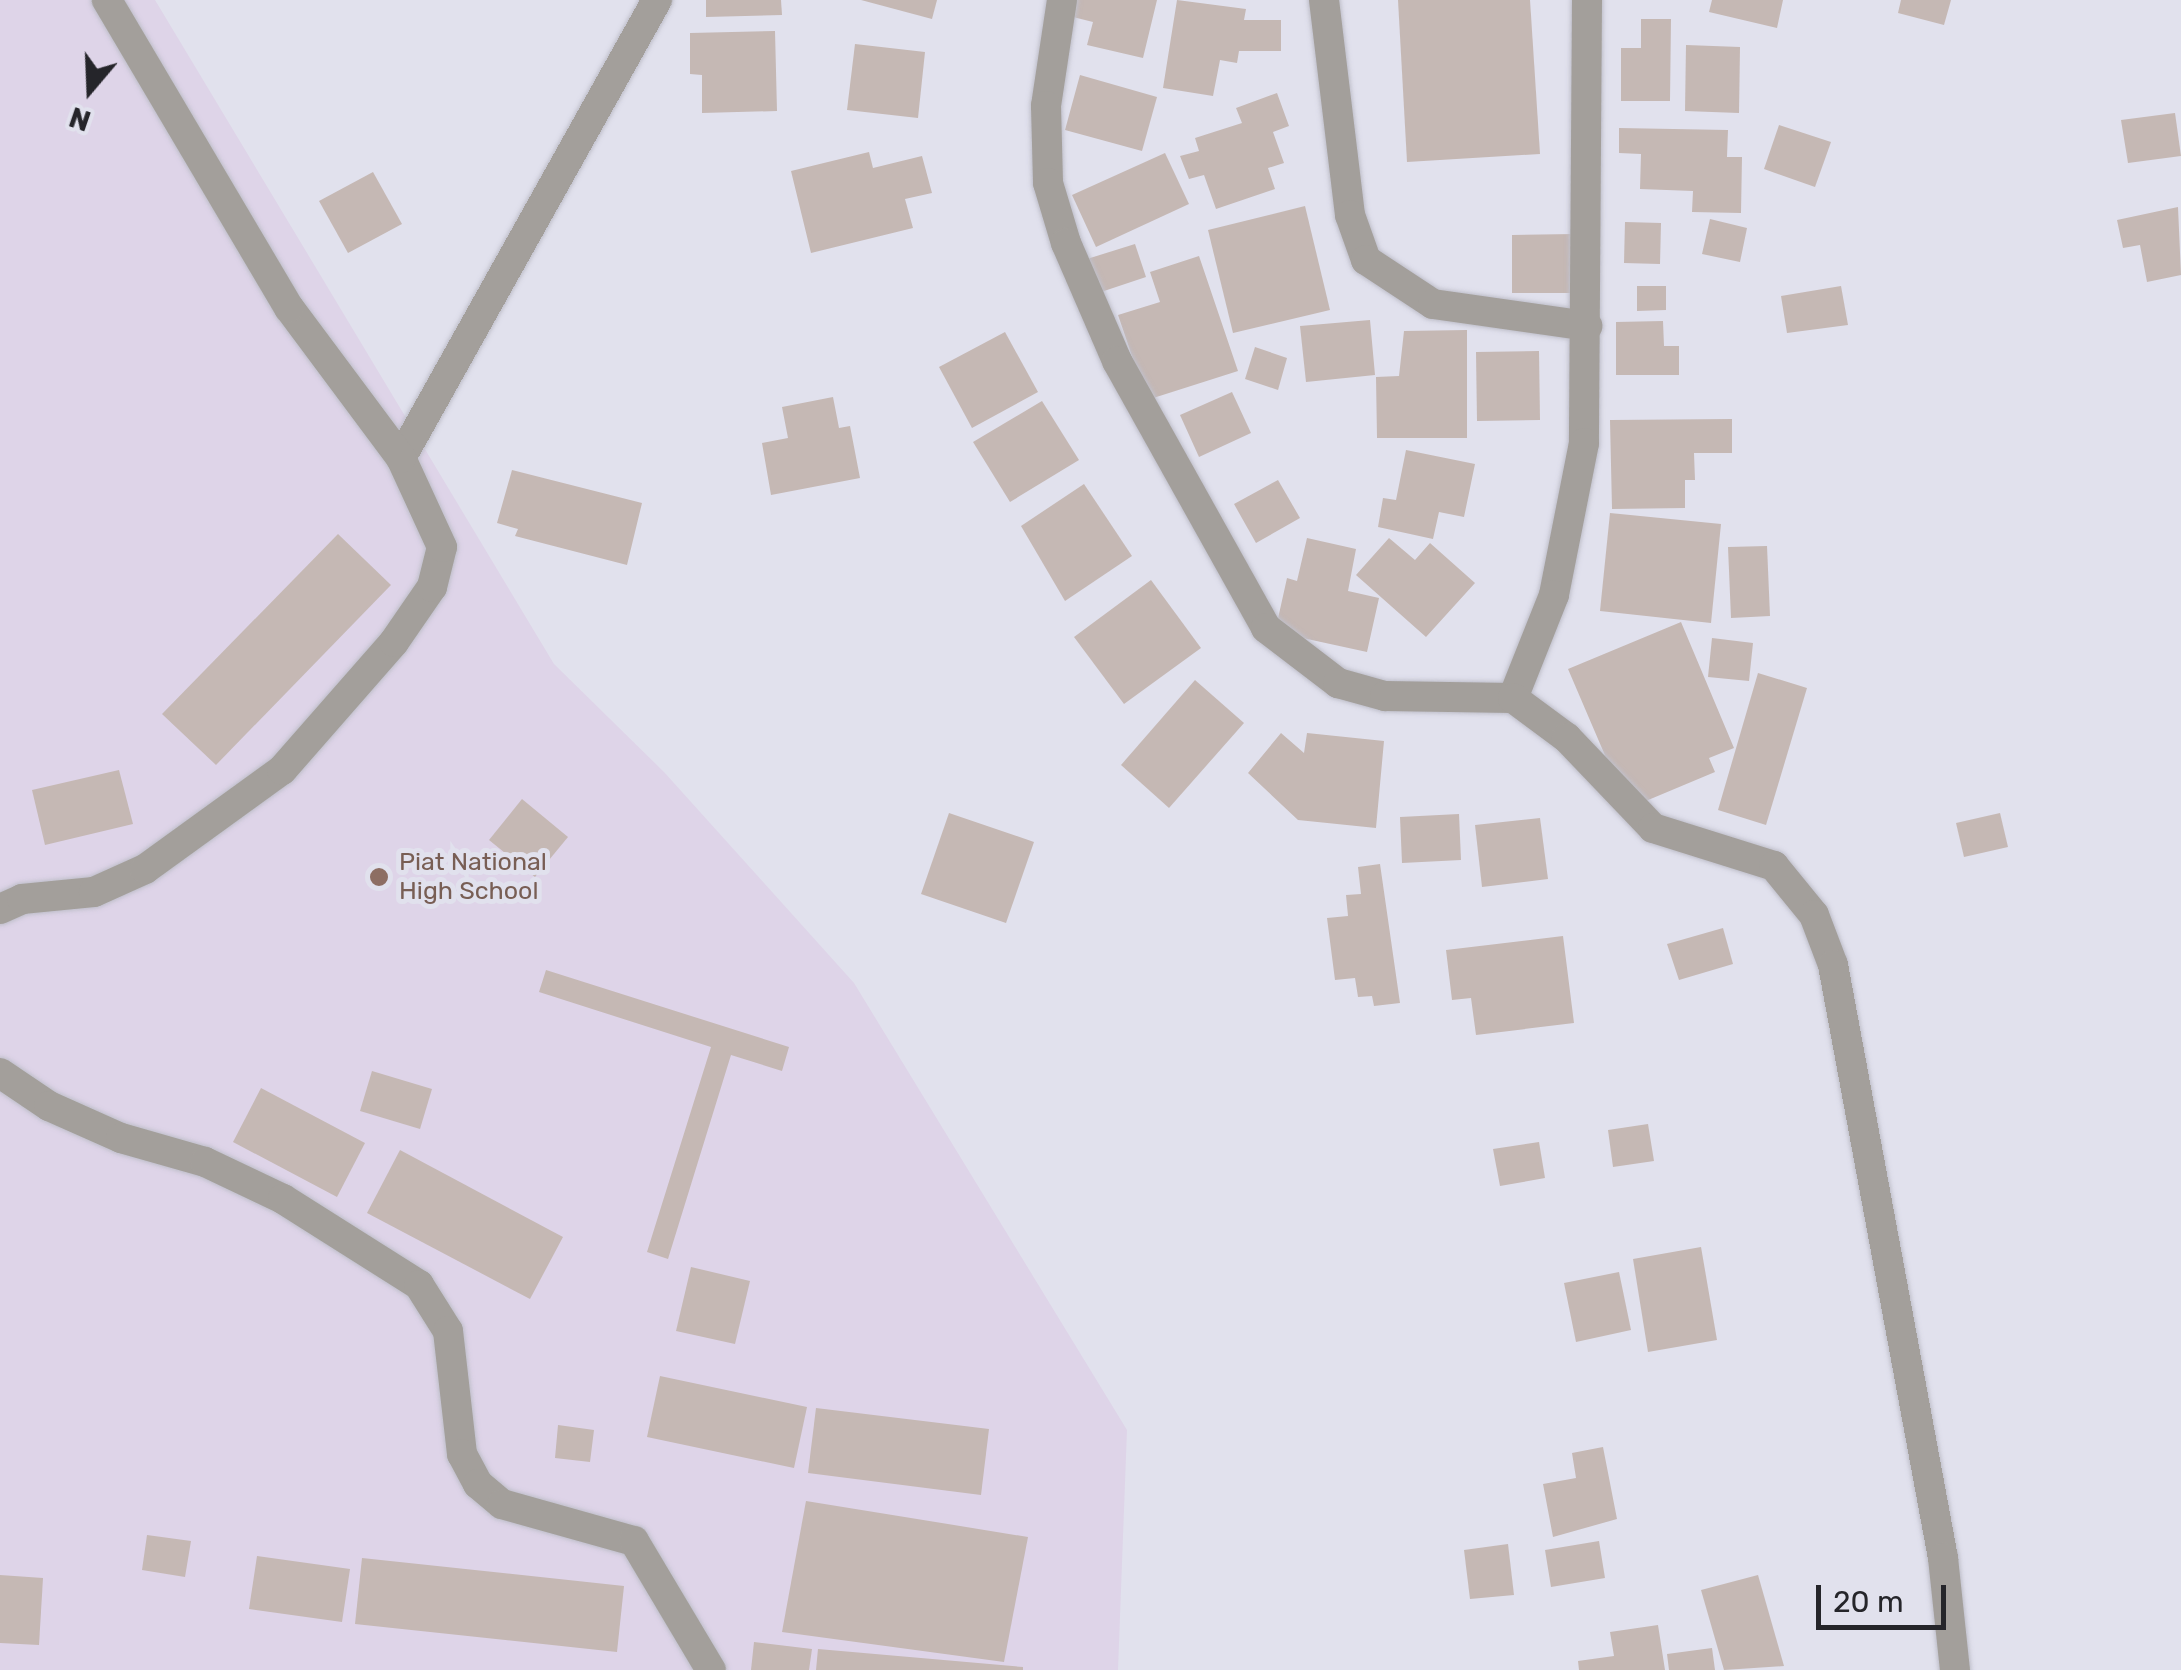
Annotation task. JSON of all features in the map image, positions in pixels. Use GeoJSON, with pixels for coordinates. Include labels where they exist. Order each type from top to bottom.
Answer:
{"type":"FeatureCollection","features":[{"type":"Feature","properties":{"kind":"street"},"geometry":{"type":"LineString","coordinates":[[0,908],[22,898],[94,892],[145,869],[282,770],[432,588],[442,547],[401,458],[306,335],[107,0]]}},
{"type":"Feature","properties":{"kind":"street"},"geometry":{"type":"LineString","coordinates":[[401,458],[657,0]]}},
{"type":"Feature","properties":{"kind":"street"},"geometry":{"type":"LineString","coordinates":[[1062,0],[1047,125],[1048,183],[1066,243],[1116,361],[1266,628],[1338,684],[1385,696],[1513,698],[1567,738],[1653,828],[1774,866],[1814,915],[1833,965],[1943,1558],[1955,1670]]}},
{"type":"Feature","properties":{"kind":"street"},"geometry":{"type":"LineString","coordinates":[[1324,0],[1350,215],[1366,260],[1433,304],[1587,326]]}},
{"type":"Feature","properties":{"kind":"street"},"geometry":{"type":"LineString","coordinates":[[1513,698],[1554,596],[1584,443],[1587,0]]}},
{"type":"Feature","properties":{"kind":"street"},"geometry":{"type":"LineString","coordinates":[[0,1073],[49,1106],[121,1138],[205,1162],[282,1199],[419,1286],[448,1330],[462,1454],[478,1484],[502,1504],[634,1541],[712,1670]]}},
{"type":"Feature","properties":{"kind":"shaded area","name":"Piat National High School"},"geometry":{"type":"Polygon","coordinates":[[[0,0],[155,0],[554,664],[664,772],[854,983],[1127,1430],[1118,1670],[0,1670],[0,0]]]}},
{"type":"Feature","properties":{"kind":"building"},"geometry":{"type":"Polygon","coordinates":[[[706,0],[781,0],[782,15],[706,17],[706,0]]]}},
{"type":"Feature","properties":{"kind":"building"},"geometry":{"type":"Polygon","coordinates":[[[861,0],[937,0],[932,19],[861,0]]]}},
{"type":"Feature","properties":{"kind":"building"},"geometry":{"type":"Polygon","coordinates":[[[1073,0],[1157,0],[1143,58],[1087,45],[1093,22],[1069,16],[1073,0]]]}},
{"type":"Feature","properties":{"kind":"building"},"geometry":{"type":"Polygon","coordinates":[[[1177,0],[1246,9],[1244,20],[1281,20],[1281,51],[1239,51],[1237,63],[1220,60],[1213,96],[1163,88],[1177,0]]]}},
{"type":"Feature","properties":{"kind":"building"},"geometry":{"type":"Polygon","coordinates":[[[1398,0],[1530,0],[1540,154],[1407,162],[1398,0]]]}},
{"type":"Feature","properties":{"kind":"building"},"geometry":{"type":"Polygon","coordinates":[[[1712,0],[1783,0],[1777,28],[1709,12],[1712,0]]]}},
{"type":"Feature","properties":{"kind":"building"},"geometry":{"type":"Polygon","coordinates":[[[1901,0],[1951,0],[1944,25],[1898,13],[1901,0]]]}},
{"type":"Feature","properties":{"kind":"building"},"geometry":{"type":"Polygon","coordinates":[[[1641,19],[1671,19],[1670,101],[1621,101],[1621,48],[1641,48],[1641,19]]]}},
{"type":"Feature","properties":{"kind":"building"},"geometry":{"type":"Polygon","coordinates":[[[775,31],[777,111],[702,113],[702,75],[690,74],[690,33],[775,31]]]}},
{"type":"Feature","properties":{"kind":"building"},"geometry":{"type":"Polygon","coordinates":[[[855,44],[925,52],[918,118],[847,110],[855,44]]]}},
{"type":"Feature","properties":{"kind":"building"},"geometry":{"type":"Polygon","coordinates":[[[1686,45],[1740,47],[1739,113],[1685,111],[1686,45]]]}},
{"type":"Feature","properties":{"kind":"building"},"geometry":{"type":"Polygon","coordinates":[[[1080,75],[1157,97],[1142,151],[1065,130],[1080,75]]]}},
{"type":"Feature","properties":{"kind":"building"},"geometry":{"type":"Polygon","coordinates":[[[1277,93],[1289,126],[1273,132],[1284,163],[1268,168],[1275,189],[1216,209],[1204,175],[1189,179],[1180,156],[1199,151],[1195,138],[1242,123],[1236,108],[1277,93]]]}},
{"type":"Feature","properties":{"kind":"building"},"geometry":{"type":"Polygon","coordinates":[[[2175,113],[2181,156],[2128,163],[2121,120],[2175,113]]]}},
{"type":"Feature","properties":{"kind":"building"},"geometry":{"type":"Polygon","coordinates":[[[1779,125],[1831,142],[1815,187],[1764,169],[1779,125]]]}},
{"type":"Feature","properties":{"kind":"building"},"geometry":{"type":"Polygon","coordinates":[[[1619,128],[1728,130],[1727,157],[1742,157],[1741,213],[1692,212],[1693,191],[1640,189],[1641,154],[1619,153],[1619,128]]]}},
{"type":"Feature","properties":{"kind":"building"},"geometry":{"type":"Polygon","coordinates":[[[869,152],[873,168],[922,156],[932,193],[905,199],[913,228],[811,253],[791,171],[869,152]]]}},
{"type":"Feature","properties":{"kind":"building"},"geometry":{"type":"Polygon","coordinates":[[[1165,153],[1189,204],[1096,247],[1072,195],[1165,153]]]}},
{"type":"Feature","properties":{"kind":"building"},"geometry":{"type":"Polygon","coordinates":[[[373,172],[402,224],[348,253],[319,201],[373,172]]]}},
{"type":"Feature","properties":{"kind":"building"},"geometry":{"type":"Polygon","coordinates":[[[1305,206],[1330,310],[1233,333],[1208,230],[1305,206]]]}},
{"type":"Feature","properties":{"kind":"building"},"geometry":{"type":"Polygon","coordinates":[[[2178,207],[2181,275],[2147,282],[2140,245],[2123,248],[2117,220],[2178,207]]]}},
{"type":"Feature","properties":{"kind":"building"},"geometry":{"type":"Polygon","coordinates":[[[1710,219],[1747,228],[1740,262],[1702,254],[1710,219]]]}},
{"type":"Feature","properties":{"kind":"building"},"geometry":{"type":"Polygon","coordinates":[[[1625,222],[1661,223],[1660,264],[1624,263],[1625,222]]]}},
{"type":"Feature","properties":{"kind":"building"},"geometry":{"type":"Polygon","coordinates":[[[1574,234],[1575,293],[1512,293],[1512,235],[1574,234]]]}},
{"type":"Feature","properties":{"kind":"building"},"geometry":{"type":"Polygon","coordinates":[[[1135,244],[1146,277],[1098,293],[1087,259],[1135,244]]]}},
{"type":"Feature","properties":{"kind":"building"},"geometry":{"type":"Polygon","coordinates":[[[1199,256],[1238,371],[1147,400],[1118,315],[1160,302],[1150,272],[1199,256]]]}},
{"type":"Feature","properties":{"kind":"building"},"geometry":{"type":"Polygon","coordinates":[[[1637,286],[1666,286],[1666,310],[1637,311],[1637,286]]]}},
{"type":"Feature","properties":{"kind":"building"},"geometry":{"type":"Polygon","coordinates":[[[1841,286],[1848,325],[1787,333],[1781,296],[1841,286]]]}},
{"type":"Feature","properties":{"kind":"building"},"geometry":{"type":"Polygon","coordinates":[[[1370,320],[1375,375],[1306,382],[1300,326],[1370,320]]]}},
{"type":"Feature","properties":{"kind":"building"},"geometry":{"type":"Polygon","coordinates":[[[1663,321],[1664,346],[1679,346],[1679,375],[1616,375],[1616,322],[1663,321]]]}},
{"type":"Feature","properties":{"kind":"building"},"geometry":{"type":"Polygon","coordinates":[[[1467,330],[1467,438],[1377,438],[1376,377],[1399,376],[1404,331],[1467,330]]]}},
{"type":"Feature","properties":{"kind":"building"},"geometry":{"type":"Polygon","coordinates":[[[1005,332],[1038,392],[972,428],[939,367],[1005,332]]]}},
{"type":"Feature","properties":{"kind":"building"},"geometry":{"type":"Polygon","coordinates":[[[1255,347],[1287,358],[1278,390],[1245,379],[1255,347]]]}},
{"type":"Feature","properties":{"kind":"building"},"geometry":{"type":"Polygon","coordinates":[[[1539,351],[1540,420],[1477,421],[1476,352],[1539,351]]]}},
{"type":"Feature","properties":{"kind":"building"},"geometry":{"type":"Polygon","coordinates":[[[1232,392],[1251,433],[1199,457],[1180,415],[1232,392]]]}},
{"type":"Feature","properties":{"kind":"building"},"geometry":{"type":"Polygon","coordinates":[[[833,397],[839,428],[850,426],[860,478],[771,495],[762,443],[788,438],[782,407],[833,397]]]}},
{"type":"Feature","properties":{"kind":"building"},"geometry":{"type":"Polygon","coordinates":[[[1042,401],[1079,460],[1010,502],[973,442],[1042,401]]]}},
{"type":"Feature","properties":{"kind":"building"},"geometry":{"type":"Polygon","coordinates":[[[1732,419],[1732,453],[1694,453],[1695,480],[1685,480],[1685,508],[1612,509],[1610,420],[1732,419]]]}},
{"type":"Feature","properties":{"kind":"building"},"geometry":{"type":"Polygon","coordinates":[[[1406,450],[1475,464],[1464,517],[1439,512],[1433,539],[1378,527],[1383,498],[1396,500],[1406,450]]]}},
{"type":"Feature","properties":{"kind":"building"},"geometry":{"type":"Polygon","coordinates":[[[512,470],[642,503],[627,565],[515,536],[518,529],[497,523],[512,470]]]}},
{"type":"Feature","properties":{"kind":"building"},"geometry":{"type":"Polygon","coordinates":[[[1278,480],[1300,518],[1256,543],[1234,504],[1278,480]]]}},
{"type":"Feature","properties":{"kind":"building"},"geometry":{"type":"Polygon","coordinates":[[[1084,484],[1132,556],[1065,601],[1021,526],[1084,484]]]}},
{"type":"Feature","properties":{"kind":"building"},"geometry":{"type":"Polygon","coordinates":[[[1610,513],[1721,524],[1711,623],[1600,611],[1610,513]]]}},
{"type":"Feature","properties":{"kind":"building"},"geometry":{"type":"Polygon","coordinates":[[[338,534],[391,585],[216,765],[162,714],[338,534]]]}},
{"type":"Feature","properties":{"kind":"building"},"geometry":{"type":"Polygon","coordinates":[[[1307,538],[1356,549],[1348,591],[1379,598],[1367,652],[1275,632],[1287,578],[1297,581],[1307,538]]]}},
{"type":"Feature","properties":{"kind":"building"},"geometry":{"type":"Polygon","coordinates":[[[1389,538],[1415,560],[1430,543],[1475,583],[1426,637],[1356,575],[1389,538]]]}},
{"type":"Feature","properties":{"kind":"building"},"geometry":{"type":"Polygon","coordinates":[[[1767,546],[1770,616],[1731,618],[1728,547],[1767,546]]]}},
{"type":"Feature","properties":{"kind":"building"},"geometry":{"type":"Polygon","coordinates":[[[1151,580],[1201,648],[1124,704],[1074,637],[1151,580]]]}},
{"type":"Feature","properties":{"kind":"building"},"geometry":{"type":"Polygon","coordinates":[[[1681,622],[1734,748],[1709,758],[1715,772],[1641,803],[1622,795],[1568,669],[1681,622]]]}},
{"type":"Feature","properties":{"kind":"building"},"geometry":{"type":"Polygon","coordinates":[[[1712,638],[1753,643],[1749,681],[1708,677],[1712,638]]]}},
{"type":"Feature","properties":{"kind":"building"},"geometry":{"type":"Polygon","coordinates":[[[1758,673],[1807,688],[1766,825],[1718,810],[1758,673]]]}},
{"type":"Feature","properties":{"kind":"building"},"geometry":{"type":"Polygon","coordinates":[[[1195,680],[1244,723],[1169,808],[1121,765],[1195,680]]]}},
{"type":"Feature","properties":{"kind":"building"},"geometry":{"type":"Polygon","coordinates":[[[1281,733],[1304,753],[1307,733],[1384,741],[1376,828],[1298,820],[1248,773],[1281,733]]]}},
{"type":"Feature","properties":{"kind":"building"},"geometry":{"type":"Polygon","coordinates":[[[119,770],[133,824],[45,845],[32,790],[119,770]]]}},
{"type":"Feature","properties":{"kind":"building"},"geometry":{"type":"Polygon","coordinates":[[[522,799],[568,837],[535,877],[489,840],[522,799]]]}},
{"type":"Feature","properties":{"kind":"building"},"geometry":{"type":"Polygon","coordinates":[[[949,813],[1034,842],[1006,923],[921,894],[949,813]]]}},
{"type":"Feature","properties":{"kind":"building"},"geometry":{"type":"Polygon","coordinates":[[[2000,813],[2008,847],[1964,857],[1956,823],[2000,813]]]}},
{"type":"Feature","properties":{"kind":"building"},"geometry":{"type":"Polygon","coordinates":[[[1459,814],[1461,860],[1402,863],[1400,817],[1459,814]]]}},
{"type":"Feature","properties":{"kind":"building"},"geometry":{"type":"Polygon","coordinates":[[[1540,818],[1548,879],[1482,887],[1475,825],[1540,818]]]}},
{"type":"Feature","properties":{"kind":"building"},"geometry":{"type":"Polygon","coordinates":[[[1380,864],[1400,1003],[1374,1006],[1372,996],[1358,997],[1355,978],[1335,980],[1327,918],[1348,916],[1346,895],[1361,894],[1358,867],[1380,864]]]}},
{"type":"Feature","properties":{"kind":"building"},"geometry":{"type":"Polygon","coordinates":[[[1723,928],[1733,964],[1679,980],[1667,944],[1723,928]]]}},
{"type":"Feature","properties":{"kind":"building"},"geometry":{"type":"Polygon","coordinates":[[[1563,936],[1574,1023],[1476,1035],[1471,998],[1452,1000],[1446,950],[1563,936]]]}},
{"type":"Feature","properties":{"kind":"building"},"geometry":{"type":"Polygon","coordinates":[[[546,970],[789,1047],[782,1071],[731,1055],[668,1259],[647,1252],[711,1047],[539,992],[546,970]]]}},
{"type":"Feature","properties":{"kind":"building"},"geometry":{"type":"Polygon","coordinates":[[[372,1071],[432,1089],[420,1129],[360,1111],[372,1071]]]}},
{"type":"Feature","properties":{"kind":"building"},"geometry":{"type":"Polygon","coordinates":[[[261,1088],[365,1143],[337,1197],[233,1142],[261,1088]]]}},
{"type":"Feature","properties":{"kind":"building"},"geometry":{"type":"Polygon","coordinates":[[[1648,1124],[1654,1161],[1613,1167],[1608,1130],[1648,1124]]]}},
{"type":"Feature","properties":{"kind":"building"},"geometry":{"type":"Polygon","coordinates":[[[1539,1142],[1545,1178],[1500,1186],[1493,1149],[1539,1142]]]}},
{"type":"Feature","properties":{"kind":"building"},"geometry":{"type":"Polygon","coordinates":[[[400,1150],[563,1237],[530,1299],[367,1213],[400,1150]]]}},
{"type":"Feature","properties":{"kind":"building"},"geometry":{"type":"Polygon","coordinates":[[[1701,1247],[1717,1340],[1648,1352],[1633,1259],[1701,1247]]]}},
{"type":"Feature","properties":{"kind":"building"},"geometry":{"type":"Polygon","coordinates":[[[691,1267],[750,1281],[735,1344],[676,1331],[691,1267]]]}},
{"type":"Feature","properties":{"kind":"building"},"geometry":{"type":"Polygon","coordinates":[[[1619,1272],[1631,1330],[1576,1342],[1564,1283],[1619,1272]]]}},
{"type":"Feature","properties":{"kind":"building"},"geometry":{"type":"Polygon","coordinates":[[[660,1376],[807,1407],[794,1468],[647,1437],[660,1376]]]}},
{"type":"Feature","properties":{"kind":"building"},"geometry":{"type":"Polygon","coordinates":[[[816,1408],[989,1429],[981,1495],[808,1473],[816,1408]]]}},
{"type":"Feature","properties":{"kind":"building"},"geometry":{"type":"Polygon","coordinates":[[[558,1425],[594,1430],[590,1462],[555,1458],[558,1425]]]}},
{"type":"Feature","properties":{"kind":"building"},"geometry":{"type":"Polygon","coordinates":[[[1603,1447],[1617,1519],[1553,1537],[1543,1484],[1576,1478],[1572,1453],[1603,1447]]]}},
{"type":"Feature","properties":{"kind":"building"},"geometry":{"type":"Polygon","coordinates":[[[806,1501],[1028,1537],[1004,1662],[782,1632],[806,1501]]]}},
{"type":"Feature","properties":{"kind":"building"},"geometry":{"type":"Polygon","coordinates":[[[147,1535],[191,1541],[185,1577],[142,1570],[147,1535]]]}},
{"type":"Feature","properties":{"kind":"building"},"geometry":{"type":"Polygon","coordinates":[[[1599,1541],[1605,1578],[1551,1587],[1545,1550],[1599,1541]]]}},
{"type":"Feature","properties":{"kind":"building"},"geometry":{"type":"Polygon","coordinates":[[[1508,1544],[1514,1595],[1470,1599],[1464,1550],[1508,1544]]]}},
{"type":"Feature","properties":{"kind":"building"},"geometry":{"type":"Polygon","coordinates":[[[257,1556],[350,1569],[342,1622],[249,1609],[257,1556]]]}},
{"type":"Feature","properties":{"kind":"building"},"geometry":{"type":"Polygon","coordinates":[[[362,1558],[624,1586],[617,1652],[355,1624],[362,1558]]]}},
{"type":"Feature","properties":{"kind":"building"},"geometry":{"type":"Polygon","coordinates":[[[0,1575],[43,1578],[39,1645],[0,1643],[0,1575]]]}},
{"type":"Feature","properties":{"kind":"building"},"geometry":{"type":"Polygon","coordinates":[[[1758,1575],[1784,1666],[1724,1670],[1701,1590],[1758,1575]]]}},
{"type":"Feature","properties":{"kind":"building"},"geometry":{"type":"Polygon","coordinates":[[[1658,1625],[1665,1670],[1579,1670],[1578,1661],[1614,1656],[1610,1632],[1658,1625]]]}},
{"type":"Feature","properties":{"kind":"building"},"geometry":{"type":"Polygon","coordinates":[[[754,1642],[812,1649],[809,1670],[751,1670],[754,1642]]]}},
{"type":"Feature","properties":{"kind":"building"},"geometry":{"type":"Polygon","coordinates":[[[1712,1648],[1715,1670],[1669,1670],[1667,1654],[1712,1648]]]}},
{"type":"Feature","properties":{"kind":"building"},"geometry":{"type":"Polygon","coordinates":[[[818,1649],[1023,1667],[1023,1670],[816,1670],[818,1649]]]}},
{"type":"Feature","properties":{"kind":"place","name":"Piat National High School"},"geometry":{"type":"Point","coordinates":[379,877]}}]}
